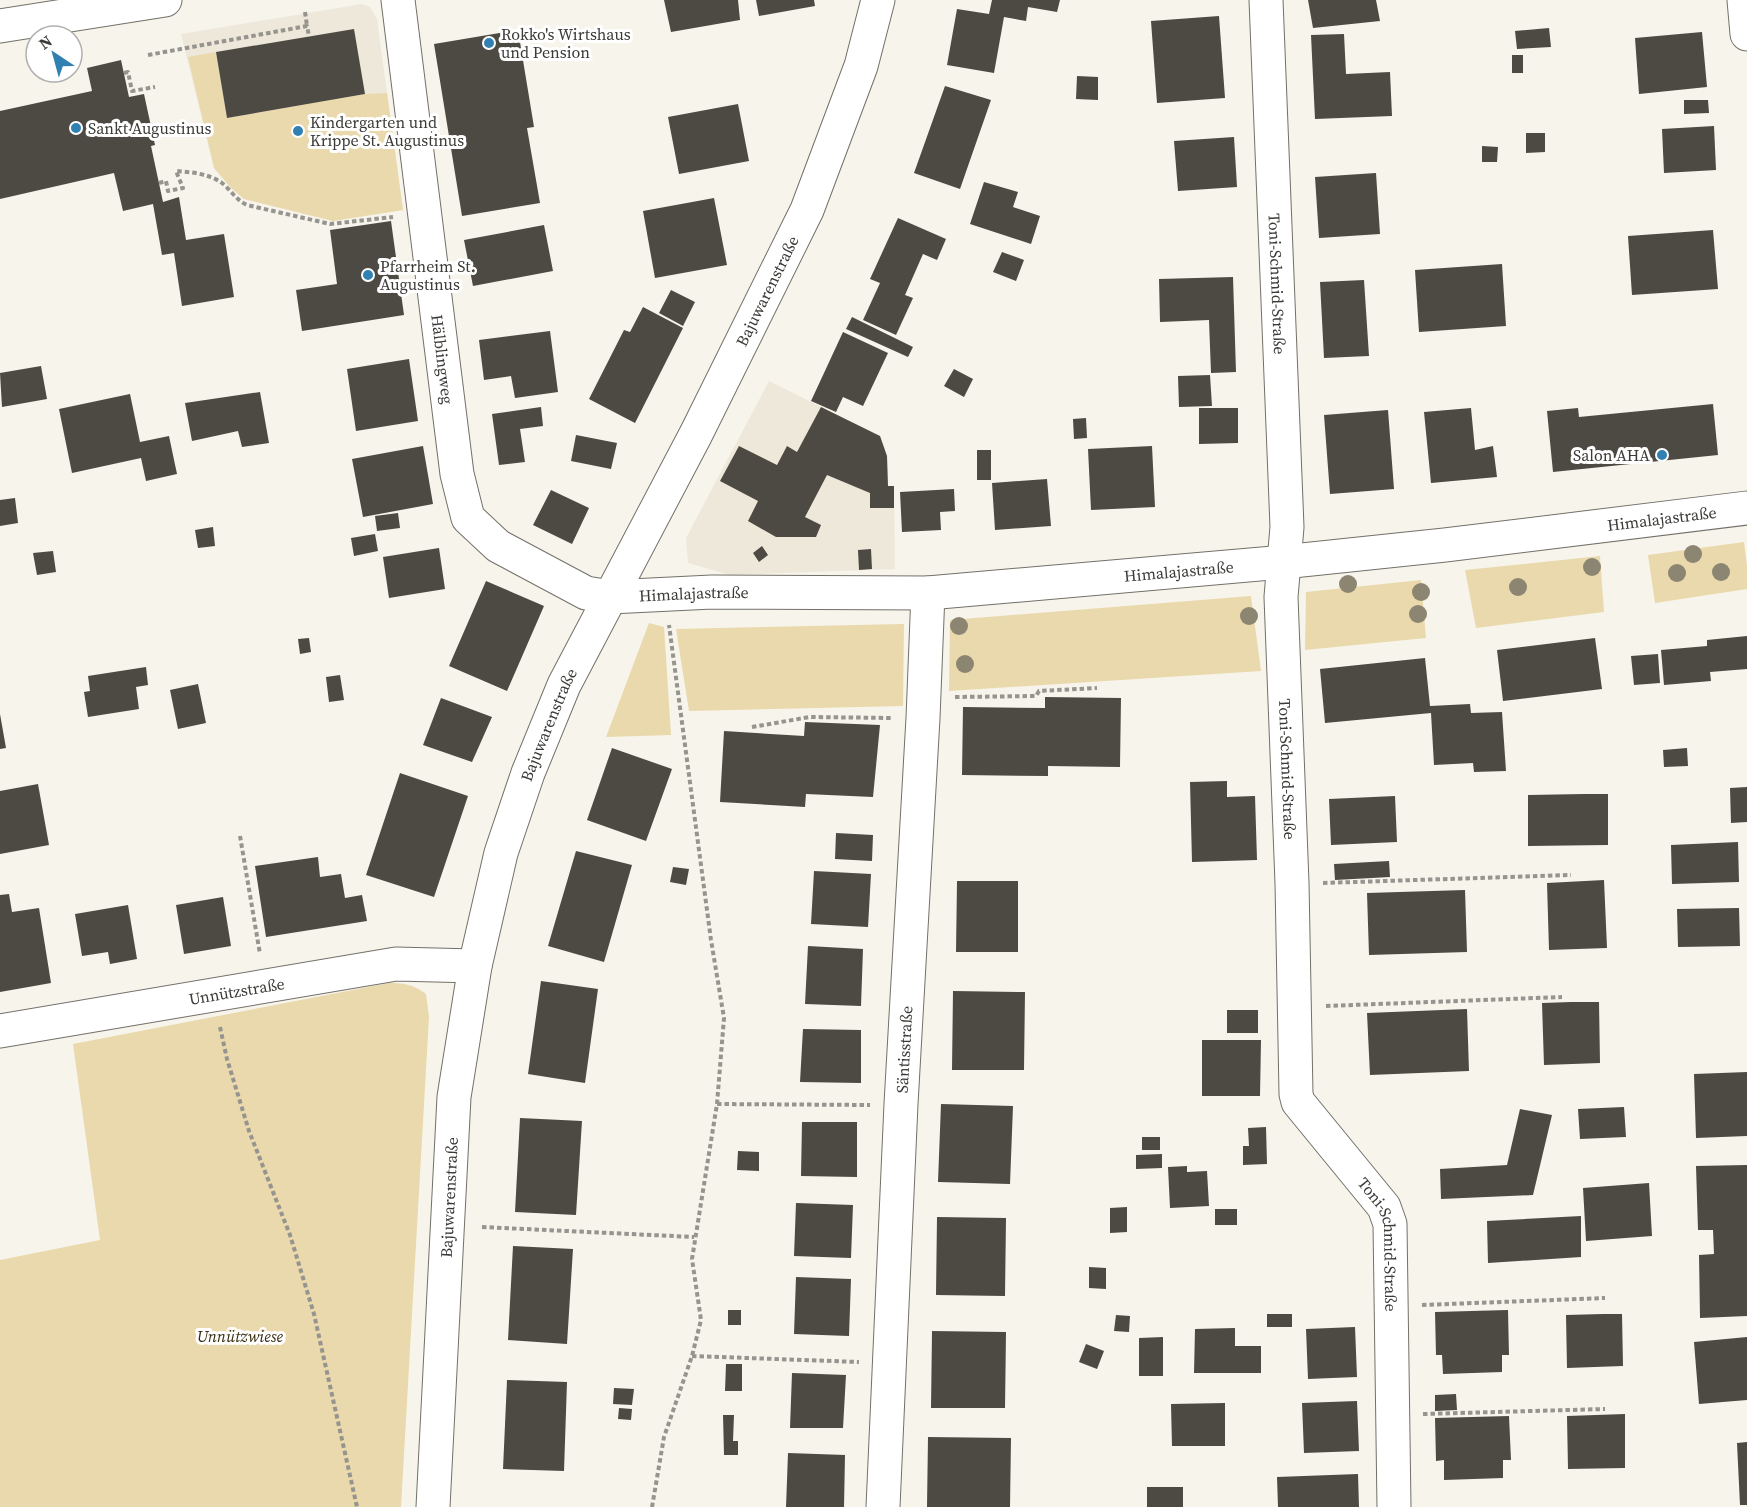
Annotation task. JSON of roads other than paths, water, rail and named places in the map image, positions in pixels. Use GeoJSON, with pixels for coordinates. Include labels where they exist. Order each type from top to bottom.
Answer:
{"type":"FeatureCollection","features":[{"type":"Feature","properties":{"kind":"street"},"geometry":{"type":"LineString","coordinates":[[0,26],[165,0]]}},
{"type":"Feature","properties":{"kind":"street","name":"Hälblingweg"},"geometry":{"type":"LineString","coordinates":[[398,0],[457,474],[468,518],[498,546],[586,593],[610,597]]}},
{"type":"Feature","properties":{"kind":"street","name":"Bajuwarenstraße"},"geometry":{"type":"LineString","coordinates":[[433,1507],[454,1097],[475,966],[501,853],[528,773],[564,685],[696,434],[807,210],[861,66],[878,0]]}},
{"type":"Feature","properties":{"kind":"street","name":"Toni-Schmid-Straße"},"geometry":{"type":"LineString","coordinates":[[1266,0],[1287,527],[1281,597],[1292,884],[1296,1094],[1298,1102],[1384,1207],[1390,1224],[1394,1507]]}},
{"type":"Feature","properties":{"kind":"street"},"geometry":{"type":"LineString","coordinates":[[1744,0],[1747,34]]}},
{"type":"Feature","properties":{"kind":"street","name":"Himalajastraße"},"geometry":{"type":"LineString","coordinates":[[610,597],[711,592],[928,593],[1283,562],[1446,545],[1747,508]]}},
{"type":"Feature","properties":{"kind":"street","name":"Säntisstraße"},"geometry":{"type":"LineString","coordinates":[[883,1507],[901,1104],[928,593]]}},
{"type":"Feature","properties":{"kind":"street","name":"Unnützstraße"},"geometry":{"type":"LineString","coordinates":[[0,1031],[396,964],[475,966]]}},
{"type":"Feature","properties":{"kind":"place","name":"Rokko's Wirtshaus und Pension"},"geometry":{"type":"Point","coordinates":[489,43]}},
{"type":"Feature","properties":{"kind":"place","name":"Sankt Augustinus"},"geometry":{"type":"Point","coordinates":[76,128]}},
{"type":"Feature","properties":{"kind":"place","name":"Kindergarten und Krippe St. Augustinus"},"geometry":{"type":"Point","coordinates":[298,131]}},
{"type":"Feature","properties":{"kind":"place","name":"Pfarrheim St. Augustinus"},"geometry":{"type":"Point","coordinates":[368,275]}},
{"type":"Feature","properties":{"kind":"place","name":"Salon AHA"},"geometry":{"type":"Point","coordinates":[1662,455]}},
{"type":"Feature","properties":{"kind":"park label","name":"Unnützwiese"},"geometry":{"type":"Point","coordinates":[240,1336]}}]}
